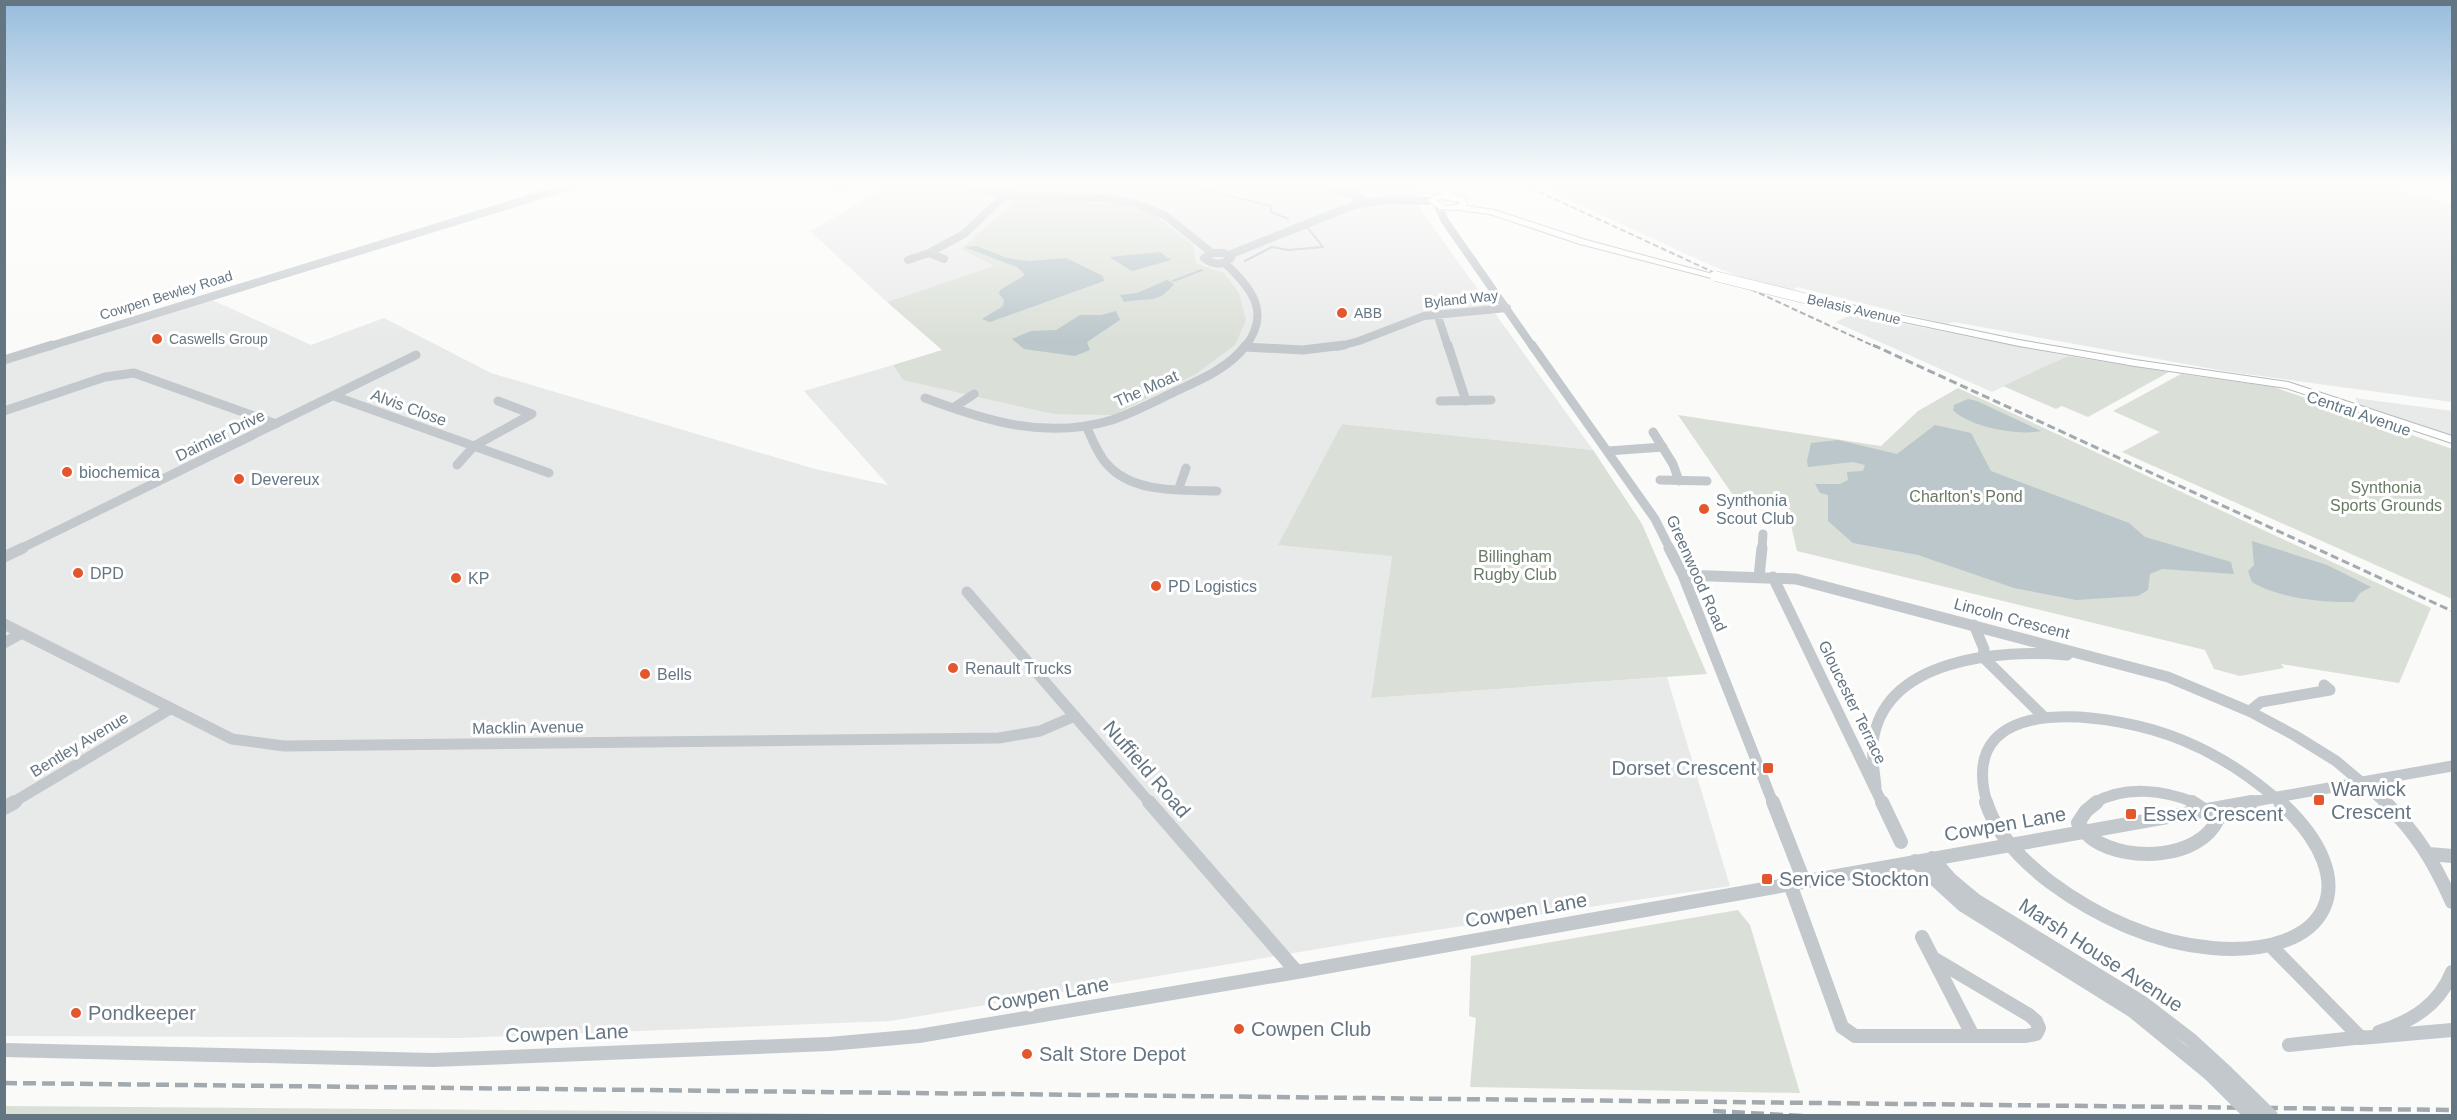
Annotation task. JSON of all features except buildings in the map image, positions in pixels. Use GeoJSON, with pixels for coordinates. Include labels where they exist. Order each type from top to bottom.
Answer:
{"type":"FeatureCollection","features":[{"type":"Feature","properties":{"kind":"main road","name":"Belasis Avenue"},"geometry":{"type":"LineString","coordinates":[[1565,236],[1808,299],[2019,343],[2265,382]]}},
{"type":"Feature","properties":{"kind":"main road","name":"Central Avenue"},"geometry":{"type":"LineString","coordinates":[[2265,382],[2288,385],[2434,436],[2452,445]]}},
{"type":"Feature","properties":{"kind":"main road","name":"Central Avenue"},"geometry":{"type":"LineString","coordinates":[[2265,382],[2452,440]]}},
{"type":"Feature","properties":{"kind":"street","name":"Cowpen Bewley Road"},"geometry":{"type":"LineString","coordinates":[[4,360],[403,236]]}},
{"type":"Feature","properties":{"kind":"street"},"geometry":{"type":"LineString","coordinates":[[908,260],[929,253],[960,236]]}},
{"type":"Feature","properties":{"kind":"street","name":"The Moat"},"geometry":{"type":"LineString","coordinates":[[925,398],[1003,425],[1046,430],[1086,426],[1127,414],[1219,370],[1245,347],[1255,328],[1257,308],[1246,284],[1227,259],[1206,261],[1204,258],[1212,253],[1192,236]]}},
{"type":"Feature","properties":{"kind":"street"},"geometry":{"type":"LineString","coordinates":[[1227,259],[1279,236]]}},
{"type":"Feature","properties":{"kind":"street","name":"Greenwood Road"},"geometry":{"type":"LineString","coordinates":[[1457,236],[1655,519],[1683,575],[1797,883]]}},
{"type":"Feature","properties":{"kind":"street"},"geometry":{"type":"LineString","coordinates":[[929,253],[944,259]]}},
{"type":"Feature","properties":{"kind":"street","name":"Byland Way"},"geometry":{"type":"LineString","coordinates":[[1245,347],[1292,350],[1336,347],[1369,337],[1405,321],[1437,313],[1507,308]]}},
{"type":"Feature","properties":{"kind":"street"},"geometry":{"type":"LineString","coordinates":[[1437,313],[1466,401]]}},
{"type":"Feature","properties":{"kind":"street","name":"Daimler Drive"},"geometry":{"type":"LineString","coordinates":[[4,557],[416,355]]}},
{"type":"Feature","properties":{"kind":"street"},"geometry":{"type":"LineString","coordinates":[[4,411],[105,377],[134,373],[276,424]]}},
{"type":"Feature","properties":{"kind":"street"},"geometry":{"type":"LineString","coordinates":[[953,408],[974,394]]}},
{"type":"Feature","properties":{"kind":"street","name":"Alvis Close"},"geometry":{"type":"LineString","coordinates":[[334,396],[549,473]]}},
{"type":"Feature","properties":{"kind":"street"},"geometry":{"type":"LineString","coordinates":[[1440,401],[1491,400]]}},
{"type":"Feature","properties":{"kind":"street"},"geometry":{"type":"LineString","coordinates":[[456,465],[474,446],[532,414],[498,402]]}},
{"type":"Feature","properties":{"kind":"street"},"geometry":{"type":"LineString","coordinates":[[1086,426],[1102,459],[1119,475],[1149,485],[1217,491]]}},
{"type":"Feature","properties":{"kind":"street"},"geometry":{"type":"LineString","coordinates":[[1653,432],[1663,447],[1679,481]]}},
{"type":"Feature","properties":{"kind":"street"},"geometry":{"type":"LineString","coordinates":[[1608,451],[1663,447]]}},
{"type":"Feature","properties":{"kind":"street"},"geometry":{"type":"LineString","coordinates":[[1179,489],[1186,468]]}},
{"type":"Feature","properties":{"kind":"street"},"geometry":{"type":"LineString","coordinates":[[1660,480],[1707,481]]}},
{"type":"Feature","properties":{"kind":"street"},"geometry":{"type":"LineString","coordinates":[[1759,577],[1763,533]]}},
{"type":"Feature","properties":{"kind":"street","name":"Lincoln Crescent"},"geometry":{"type":"LineString","coordinates":[[1683,575],[1796,579],[2169,677],[2251,711],[2321,750],[2362,781]]}},
{"type":"Feature","properties":{"kind":"street","name":"Gloucester Terrace"},"geometry":{"type":"LineString","coordinates":[[1773,577],[1901,842]]}},
{"type":"Feature","properties":{"kind":"street","name":"Nuffield Road"},"geometry":{"type":"LineString","coordinates":[[967,592],[1297,972]]}},
{"type":"Feature","properties":{"kind":"street","name":"Macklin Avenue"},"geometry":{"type":"LineString","coordinates":[[4,624],[170,710],[232,739],[284,746],[999,738],[1040,731],[1075,716]]}},
{"type":"Feature","properties":{"kind":"street"},"geometry":{"type":"LineString","coordinates":[[1974,625],[1984,650],[1983,657]]}},
{"type":"Feature","properties":{"kind":"street"},"geometry":{"type":"LineString","coordinates":[[4,643],[22,633]]}},
{"type":"Feature","properties":{"kind":"street"},"geometry":{"type":"LineString","coordinates":[[1876,788],[1873,740],[1883,715],[1895,696],[1917,678],[1947,665],[1983,657],[2022,653],[2058,654],[2106,660]]}},
{"type":"Feature","properties":{"kind":"street"},"geometry":{"type":"LineString","coordinates":[[1983,657],[2044,718]]}},
{"type":"Feature","properties":{"kind":"street"},"geometry":{"type":"LineString","coordinates":[[2251,711],[2261,702],[2330,690],[2324,685]]}},
{"type":"Feature","properties":{"kind":"street","name":"Bentley Avenue"},"geometry":{"type":"LineString","coordinates":[[4,808],[170,710]]}},
{"type":"Feature","properties":{"kind":"street"},"geometry":{"type":"LineString","coordinates":[[2067,715],[2097,716],[2164,732],[2198,746],[2261,784],[2275,797],[2310,834],[2320,850],[2329,883],[2329,899],[2323,913],[2312,927],[2300,935],[2271,946],[2225,949],[2172,940],[2142,931],[2082,903],[2037,873],[2010,845],[1988,810],[1981,786],[1981,762],[1989,746],[2007,729],[2027,721],[2067,715]]}},
{"type":"Feature","properties":{"kind":"street"},"geometry":{"type":"LineString","coordinates":[[1850,736],[1873,740]]}},
{"type":"Feature","properties":{"kind":"street","name":"Cowpen Lane"},"geometry":{"type":"LineString","coordinates":[[4,1050],[433,1060],[829,1044],[968,1029],[2452,766]]}},
{"type":"Feature","properties":{"kind":"street"},"geometry":{"type":"LineString","coordinates":[[2362,781],[2407,824],[2429,854],[2450,890],[2452,902]]}},
{"type":"Feature","properties":{"kind":"street","name":"Cowpen Lane"},"geometry":{"type":"LineString","coordinates":[[2120,792],[2152,792],[2178,796],[2196,801],[2208,809],[2218,819],[2211,832],[2201,841],[2186,848],[2160,852],[2127,850],[2096,842],[2078,823],[2083,812],[2095,801],[2120,792]]}},
{"type":"Feature","properties":{"kind":"street"},"geometry":{"type":"LineString","coordinates":[[2429,854],[2452,856]]}},
{"type":"Feature","properties":{"kind":"street","name":"Marsh House Avenue"},"geometry":{"type":"LineString","coordinates":[[1932,858],[1951,880],[1975,900],[2143,1003],[2190,1039],[2252,1116]]}},
{"type":"Feature","properties":{"kind":"street","name":"Marsh House Avenue"},"geometry":{"type":"LineString","coordinates":[[1915,861],[1963,905],[2133,1011],[2218,1073],[2271,1116]]}},
{"type":"Feature","properties":{"kind":"street"},"geometry":{"type":"LineString","coordinates":[[1797,883],[1842,1028],[1855,1036],[2026,1036],[2036,1034],[2039,1028],[2036,1021],[2029,1015],[1933,958]]}},
{"type":"Feature","properties":{"kind":"street"},"geometry":{"type":"LineString","coordinates":[[1922,938],[1973,1036]]}},
{"type":"Feature","properties":{"kind":"street"},"geometry":{"type":"LineString","coordinates":[[2271,946],[2361,1038]]}},
{"type":"Feature","properties":{"kind":"street"},"geometry":{"type":"LineString","coordinates":[[2361,1038],[2392,1029],[2425,1011],[2438,997],[2452,972]]}},
{"type":"Feature","properties":{"kind":"street"},"geometry":{"type":"LineString","coordinates":[[2289,1045],[2452,1030]]}},
{"type":"Feature","properties":{"kind":"shaded area"},"geometry":{"type":"Polygon","coordinates":[[[816,236],[1440,236],[1593,450],[1343,424],[1392,556],[1371,698],[1667,677],[1730,886],[1383,938],[891,1021],[462,1038],[5,1036],[4,363],[208,298],[311,345],[384,318],[491,373],[815,469],[888,485],[804,391],[893,365],[903,380],[1215,269],[1196,263],[1194,257],[961,249],[995,266],[887,302],[816,236]]]}},
{"type":"Feature","properties":{"kind":"shaded area"},"geometry":{"type":"Polygon","coordinates":[[[1648,236],[2452,236],[2452,402],[2224,371],[1954,322],[1946,324],[1797,287],[1791,291],[1751,281],[1648,236]]]}},
{"type":"Feature","properties":{"kind":"shaded area"},"geometry":{"type":"Polygon","coordinates":[[[977,246],[1007,258],[1029,261],[1066,258],[1103,276],[1104,281],[990,322],[982,319],[1003,306],[1004,300],[999,294],[1000,290],[1025,275],[1017,267],[964,247],[977,246]]]}},
{"type":"Feature","properties":{"kind":"shaded area"},"geometry":{"type":"Polygon","coordinates":[[[1160,252],[1171,260],[1132,271],[1109,257],[1160,252]]]}},
{"type":"Feature","properties":{"kind":"shaded area"},"geometry":{"type":"Polygon","coordinates":[[[1167,280],[1174,284],[1157,298],[1124,302],[1120,295],[1137,293],[1167,280]]]}},
{"type":"Feature","properties":{"kind":"shaded area"},"geometry":{"type":"Polygon","coordinates":[[[1116,311],[1120,320],[1087,342],[1090,350],[1075,356],[1024,349],[1012,339],[1031,331],[1056,330],[1080,315],[1101,315],[1116,311]]]}},
{"type":"Feature","properties":{"kind":"shaded area"},"geometry":{"type":"Polygon","coordinates":[[[1854,314],[2068,356],[1992,392],[1835,322],[1854,314]]]}},
{"type":"Feature","properties":{"kind":"shaded area"},"geometry":{"type":"Polygon","coordinates":[[[2355,398],[2452,411],[2452,437],[2359,405],[2355,398]]]}},
{"type":"Feature","properties":{"kind":"shaded area"},"geometry":{"type":"Polygon","coordinates":[[[1968,399],[2041,431],[2008,431],[1970,421],[1953,410],[1954,405],[1968,399]]]}},
{"type":"Feature","properties":{"kind":"shaded area","name":"Charlton's Pond"},"geometry":{"type":"Polygon","coordinates":[[[1935,425],[1971,433],[1991,471],[2129,523],[2145,537],[2231,562],[2234,574],[2162,569],[2150,574],[2148,590],[2138,596],[2076,600],[2014,588],[1918,555],[1853,543],[1828,521],[1828,495],[1820,493],[1815,484],[1840,484],[1848,480],[1847,472],[1863,471],[1865,465],[1853,462],[1808,467],[1811,443],[1838,440],[1897,454],[1935,425]]]}},
{"type":"Feature","properties":{"kind":"shaded area"},"geometry":{"type":"Polygon","coordinates":[[[2252,541],[2327,565],[2371,587],[2360,593],[2354,602],[2315,600],[2275,592],[2252,582],[2248,571],[2254,565],[2252,541]]]}},
{"type":"Feature","properties":{"kind":"green space"},"geometry":{"type":"Polygon","coordinates":[[[976,236],[1182,236],[1193,245],[1196,263],[1224,273],[1239,293],[1246,320],[1235,345],[1196,374],[1113,415],[1054,414],[903,380],[893,365],[942,350],[887,302],[994,266],[961,249],[976,236]]]}},
{"type":"Feature","properties":{"kind":"green space"},"geometry":{"type":"Polygon","coordinates":[[[2068,356],[2169,372],[2088,417],[2062,406],[2056,409],[2003,386],[2068,356]]]}},
{"type":"Feature","properties":{"kind":"green space","name":"Synthonia Sports Grounds"},"geometry":{"type":"Polygon","coordinates":[[[2181,374],[2274,387],[2452,449],[2452,599],[2122,452],[2160,432],[2113,411],[2181,374]]]}},
{"type":"Feature","properties":{"kind":"green space","name":"Charlton's Pond"},"geometry":{"type":"Polygon","coordinates":[[[1958,388],[2431,608],[2399,683],[2281,664],[2284,668],[2240,676],[2214,669],[2205,650],[1797,551],[1787,508],[1739,504],[1678,415],[1881,446],[1918,411],[1958,388]]]}},
{"type":"Feature","properties":{"kind":"green space","name":"Billingham Rugby Club"},"geometry":{"type":"Polygon","coordinates":[[[1342,424],[1593,450],[1642,524],[1707,674],[1371,698],[1392,556],[1278,545],[1342,424]]]}},
{"type":"Feature","properties":{"kind":"green space"},"geometry":{"type":"Polygon","coordinates":[[[1738,910],[1750,925],[1800,1093],[1470,1087],[1476,1018],[1469,1016],[1471,956],[1738,910]]]}},
{"type":"Feature","properties":{"kind":"green space"},"geometry":{"type":"Polygon","coordinates":[[[5,1106],[632,1111],[906,1115],[5,1116],[5,1106]]]}},
{"type":"Feature","properties":{"kind":"waterway"},"geometry":{"type":"LineString","coordinates":[[1245,261],[1272,247],[1288,250],[1323,247],[1315,236]]}},
{"type":"Feature","properties":{"kind":"waterway"},"geometry":{"type":"LineString","coordinates":[[1173,281],[1202,270]]}},
{"type":"Feature","properties":{"kind":"railway"},"geometry":{"type":"LineString","coordinates":[[1636,236],[1876,347]]}},
{"type":"Feature","properties":{"kind":"railway"},"geometry":{"type":"LineString","coordinates":[[1873,345],[2452,611]]}},
{"type":"Feature","properties":{"kind":"railway"},"geometry":{"type":"LineString","coordinates":[[4,1083],[2452,1110]]}},
{"type":"Feature","properties":{"kind":"railway"},"geometry":{"type":"LineString","coordinates":[[1713,1111],[1802,1116]]}},
{"type":"Feature","properties":{"kind":"place","name":"ABB"},"geometry":{"type":"Point","coordinates":[1342,313]}},
{"type":"Feature","properties":{"kind":"place","name":"Caswells Group"},"geometry":{"type":"Point","coordinates":[157,339]}},
{"type":"Feature","properties":{"kind":"place","name":"biochemica"},"geometry":{"type":"Point","coordinates":[67,472]}},
{"type":"Feature","properties":{"kind":"place","name":"Devereux"},"geometry":{"type":"Point","coordinates":[239,479]}},
{"type":"Feature","properties":{"kind":"place","name":"Synthonia Scout Club"},"geometry":{"type":"Point","coordinates":[1704,509]}},
{"type":"Feature","properties":{"kind":"place","name":"DPD"},"geometry":{"type":"Point","coordinates":[78,573]}},
{"type":"Feature","properties":{"kind":"place","name":"KP"},"geometry":{"type":"Point","coordinates":[456,578]}},
{"type":"Feature","properties":{"kind":"place","name":"PD Logistics"},"geometry":{"type":"Point","coordinates":[1156,586]}},
{"type":"Feature","properties":{"kind":"place","name":"Renault Trucks"},"geometry":{"type":"Point","coordinates":[953,668]}},
{"type":"Feature","properties":{"kind":"place","name":"Bells"},"geometry":{"type":"Point","coordinates":[645,674]}},
{"type":"Feature","properties":{"kind":"place","name":"Dorset Crescent"},"geometry":{"type":"Point","coordinates":[1768,768]}},
{"type":"Feature","properties":{"kind":"place","name":"Warwick Crescent"},"geometry":{"type":"Point","coordinates":[2319,800]}},
{"type":"Feature","properties":{"kind":"place","name":"Essex Crescent"},"geometry":{"type":"Point","coordinates":[2131,814]}},
{"type":"Feature","properties":{"kind":"place","name":"Service Stockton"},"geometry":{"type":"Point","coordinates":[1767,879]}},
{"type":"Feature","properties":{"kind":"place","name":"Pondkeeper"},"geometry":{"type":"Point","coordinates":[76,1013]}},
{"type":"Feature","properties":{"kind":"place","name":"Cowpen Club"},"geometry":{"type":"Point","coordinates":[1239,1029]}},
{"type":"Feature","properties":{"kind":"place","name":"Salt Store Depot"},"geometry":{"type":"Point","coordinates":[1027,1054]}}]}
